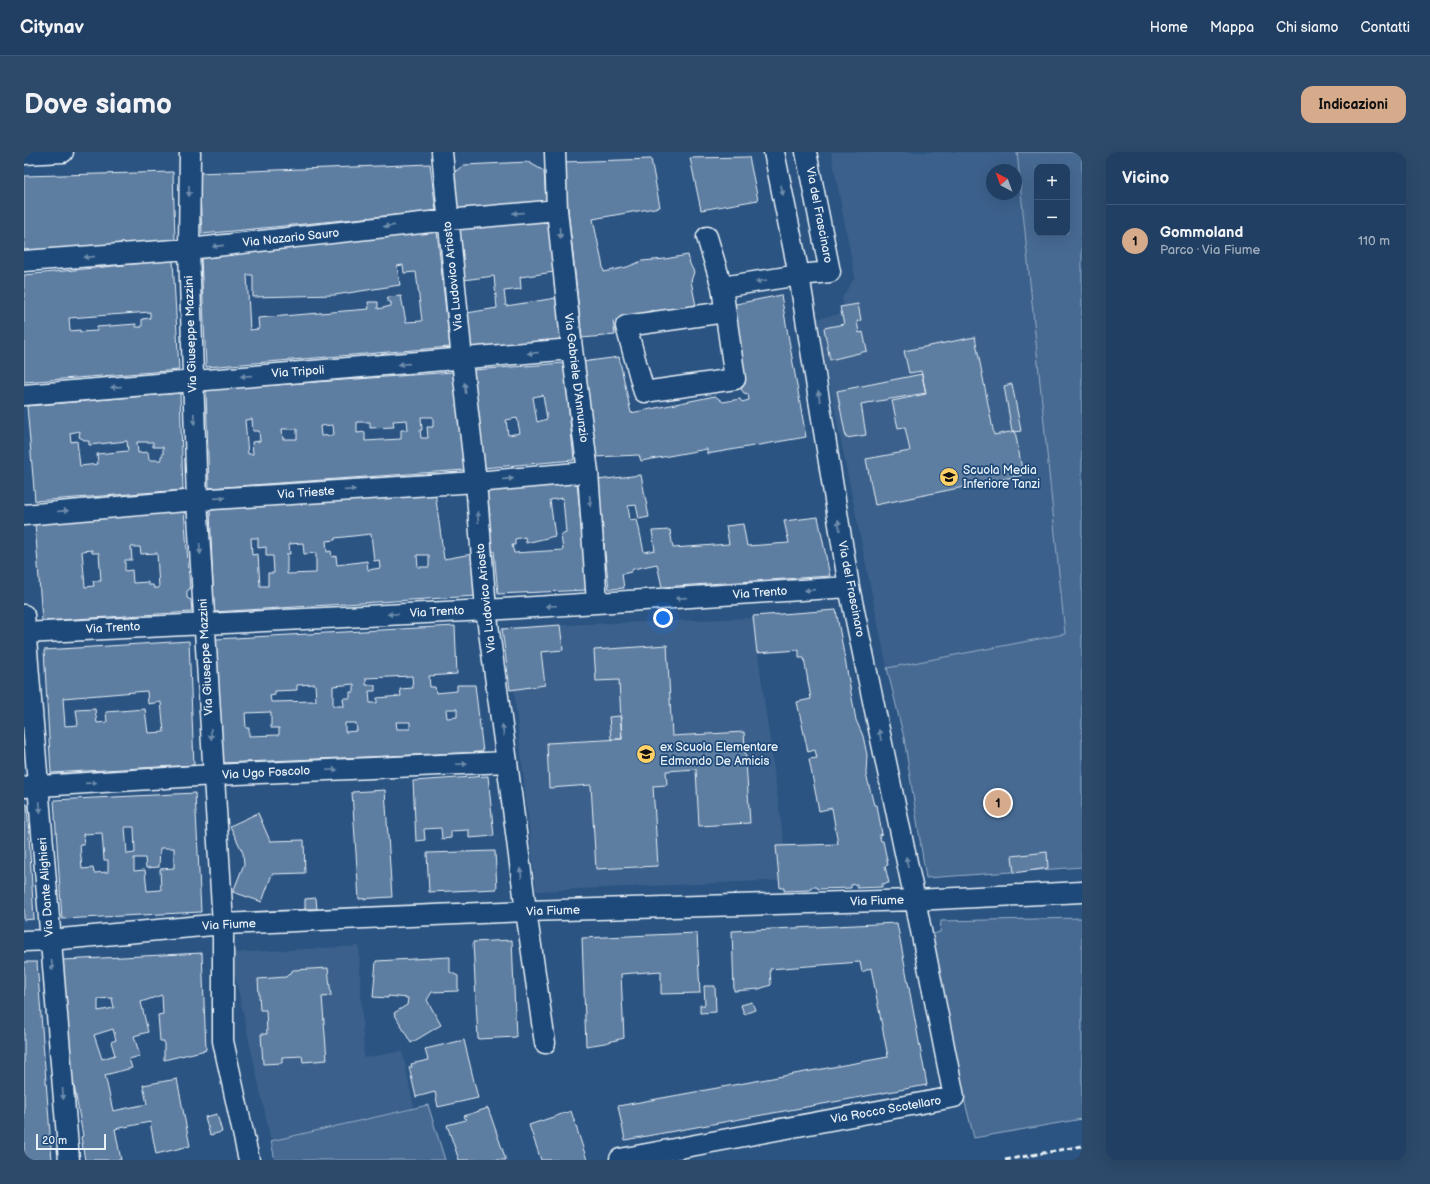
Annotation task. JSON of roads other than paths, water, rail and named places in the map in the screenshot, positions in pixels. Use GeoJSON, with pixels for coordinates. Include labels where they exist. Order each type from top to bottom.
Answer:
{"type":"FeatureCollection","features":[{"type":"Feature","properties":{"kind":"street"},"geometry":{"type":"LineString","coordinates":[[24,154],[62,152]]}},
{"type":"Feature","properties":{"kind":"street","name":"Via Giuseppe Mazzini"},"geometry":{"type":"LineString","coordinates":[[190,152],[189,249],[192,380],[197,500],[223,924],[223,1041],[249,1160]]}},
{"type":"Feature","properties":{"kind":"street","name":"Via Ludovico Ariosto"},"geometry":{"type":"LineString","coordinates":[[442,152],[462,360],[476,482],[486,610],[545,1043]]}},
{"type":"Feature","properties":{"kind":"street","name":"Via Gabriele D'Annunzio"},"geometry":{"type":"LineString","coordinates":[[555,152],[557,210],[572,349],[588,472],[597,603]]}},
{"type":"Feature","properties":{"kind":"street","name":"Via del Frascinaro"},"geometry":{"type":"LineString","coordinates":[[774,152],[799,275],[849,587],[915,900]]}},
{"type":"Feature","properties":{"kind":"street","name":"Via del Frascinaro"},"geometry":{"type":"LineString","coordinates":[[722,286],[830,272],[806,152]]}},
{"type":"Feature","properties":{"kind":"street","name":"Via Nazario Sauro"},"geometry":{"type":"LineString","coordinates":[[24,262],[189,249],[448,220],[557,210]]}},
{"type":"Feature","properties":{"kind":"street"},"geometry":{"type":"LineString","coordinates":[[707,237],[722,286],[735,379],[644,392],[626,326],[725,312]]}},
{"type":"Feature","properties":{"kind":"street","name":"Via Tripoli"},"geometry":{"type":"LineString","coordinates":[[24,395],[192,380],[462,360],[572,349]]}},
{"type":"Feature","properties":{"kind":"street","name":"Via Trieste"},"geometry":{"type":"LineString","coordinates":[[24,515],[197,500],[476,482],[588,472]]}},
{"type":"Feature","properties":{"kind":"street","name":"Via Trento"},"geometry":{"type":"LineString","coordinates":[[24,627],[205,623],[486,610],[849,587]]}},
{"type":"Feature","properties":{"kind":"street","name":"Via Dante Alighieri"},"geometry":{"type":"LineString","coordinates":[[24,627],[31,787],[50,940],[68,1160]]}},
{"type":"Feature","properties":{"kind":"street","name":"Via Ugo Foscolo"},"geometry":{"type":"LineString","coordinates":[[31,787],[213,775],[507,762]]}},
{"type":"Feature","properties":{"kind":"street","name":"Via Fiume"},"geometry":{"type":"LineString","coordinates":[[24,941],[50,940],[223,924],[526,911],[915,900],[1082,892]]}},
{"type":"Feature","properties":{"kind":"street","name":"Via Rocco Scotellaro"},"geometry":{"type":"LineString","coordinates":[[620,1159],[954,1097],[915,900]]}},
{"type":"Feature","properties":{"kind":"railway"},"geometry":{"type":"LineString","coordinates":[[1005,1160],[1082,1146]]}},
{"type":"Feature","properties":{"kind":"place","name":"Scuola Media Inferiore Tanzi"},"geometry":{"type":"Point","coordinates":[949,477]}},
{"type":"Feature","properties":{"kind":"place","name":"ex Scuola Elementare Edmondo De Amicis"},"geometry":{"type":"Point","coordinates":[646,754]}},
{"type":"Feature","properties":{"kind":"place","name":"Gommoland"},"geometry":{"type":"Point","coordinates":[998,803]}}]}
